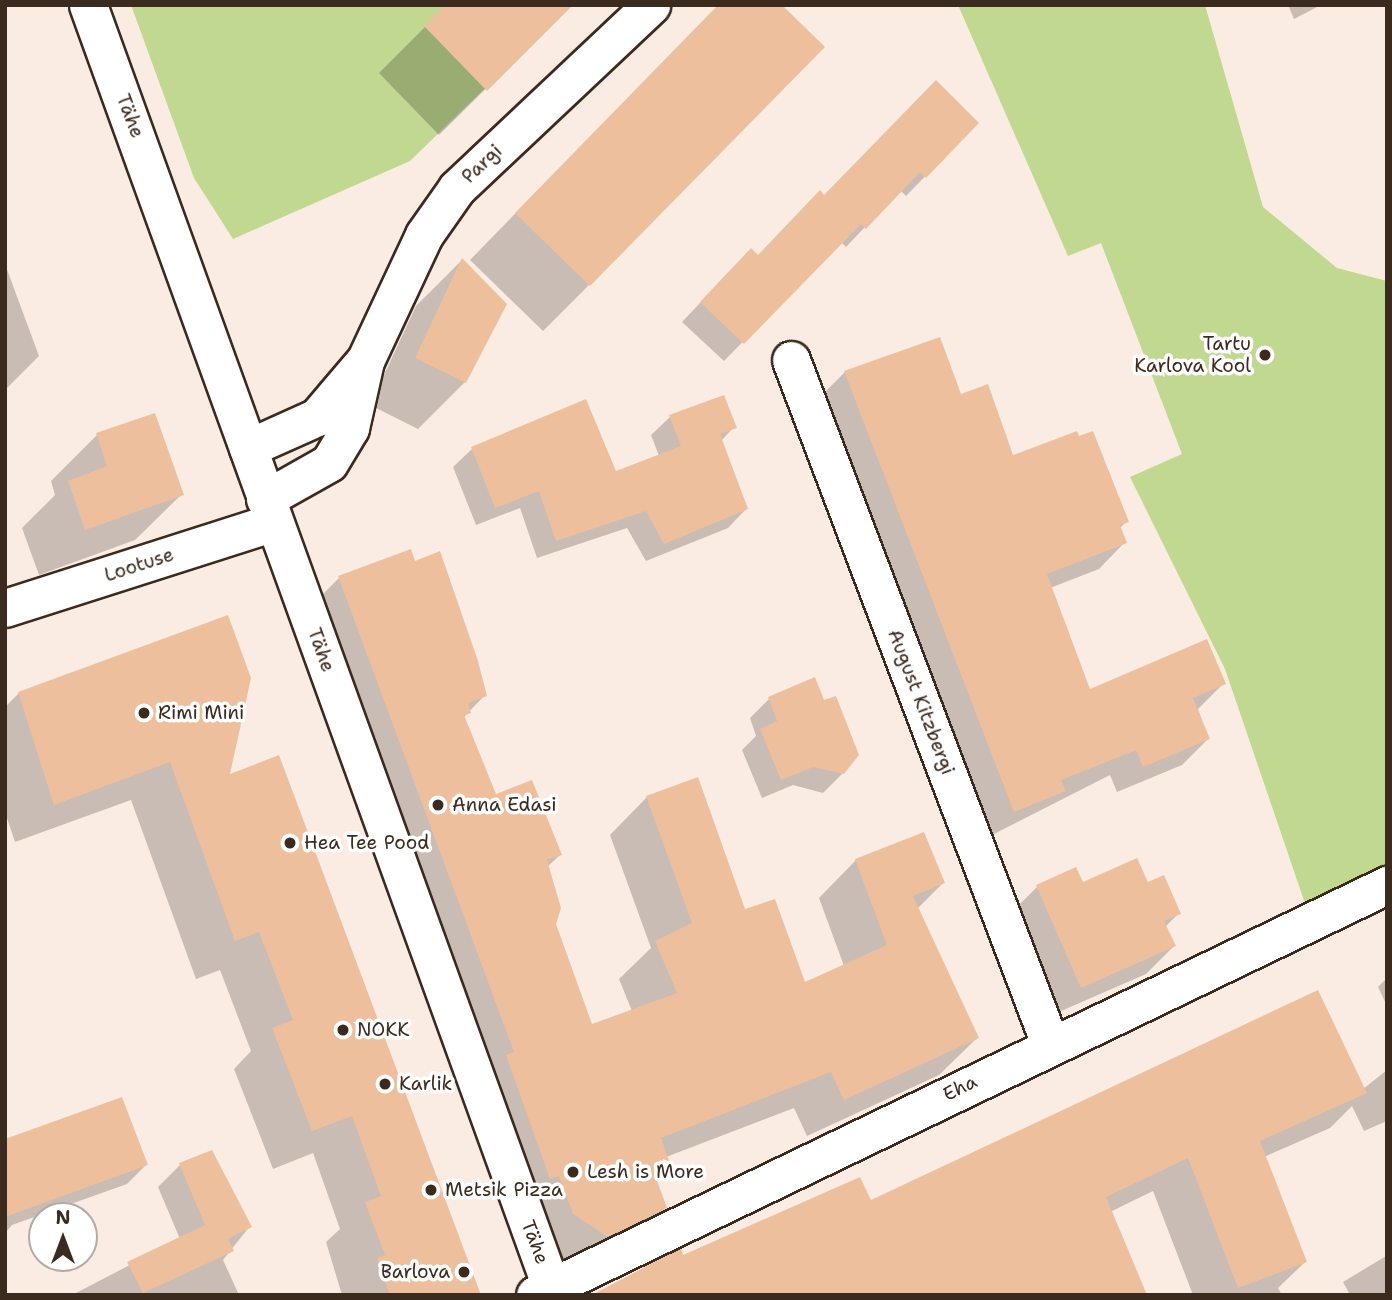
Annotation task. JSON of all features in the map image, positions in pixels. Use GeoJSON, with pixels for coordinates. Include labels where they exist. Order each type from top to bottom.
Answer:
{"type":"FeatureCollection","features":[{"type":"Feature","properties":{"kind":"street","name":"Tähe"},"geometry":{"type":"LineString","coordinates":[[88,5],[547,1291]]}},
{"type":"Feature","properties":{"kind":"street","name":"Pargi"},"geometry":{"type":"LineString","coordinates":[[268,511],[329,463],[350,428],[365,361],[424,234],[457,188],[651,5]]}},
{"type":"Feature","properties":{"kind":"street","name":"August Kitzbergi"},"geometry":{"type":"LineString","coordinates":[[791,360],[1050,1044]]}},
{"type":"Feature","properties":{"kind":"street","name":"Pargi"},"geometry":{"type":"LineString","coordinates":[[248,448],[317,417],[365,361]]}},
{"type":"Feature","properties":{"kind":"street","name":"Lootuse"},"geometry":{"type":"LineString","coordinates":[[5,608],[268,511]]}},
{"type":"Feature","properties":{"kind":"street","name":"Eha"},"geometry":{"type":"LineString","coordinates":[[547,1291],[1050,1044],[1387,885]]}},
{"type":"Feature","properties":{"kind":"green space"},"geometry":{"type":"Polygon","coordinates":[[[131,5],[571,5],[410,161],[233,239],[194,178],[131,5]]]}},
{"type":"Feature","properties":{"kind":"green space","name":"Tartu Karlova Kool"},"geometry":{"type":"Polygon","coordinates":[[[958,5],[1205,5],[1263,207],[1337,268],[1387,281],[1387,884],[1311,921],[1225,669],[1130,477],[1182,454],[1101,243],[1068,256],[958,5]]]}},
{"type":"Feature","properties":{"kind":"building"},"geometry":{"type":"Polygon","coordinates":[[[445,5],[573,5],[487,91],[424,26],[445,5]]]}},
{"type":"Feature","properties":{"kind":"building"},"geometry":{"type":"Polygon","coordinates":[[[718,5],[782,5],[825,47],[590,286],[515,213],[718,5]]]}},
{"type":"Feature","properties":{"kind":"building"},"geometry":{"type":"Polygon","coordinates":[[[936,80],[979,123],[926,178],[920,172],[866,229],[861,224],[744,344],[700,302],[751,248],[758,255],[820,190],[824,195],[936,80]]]}},
{"type":"Feature","properties":{"kind":"building"},"geometry":{"type":"Polygon","coordinates":[[[462,258],[507,304],[466,383],[415,358],[462,258]]]}},
{"type":"Feature","properties":{"kind":"building"},"geometry":{"type":"Polygon","coordinates":[[[940,337],[961,394],[988,384],[1013,455],[1077,431],[1079,436],[1093,431],[1129,522],[1120,525],[1127,543],[1047,574],[1090,689],[1207,639],[1226,684],[1193,698],[1210,739],[1143,767],[1136,750],[1061,780],[1066,791],[1014,812],[844,371],[940,337]]]}},
{"type":"Feature","properties":{"kind":"building"},"geometry":{"type":"Polygon","coordinates":[[[724,395],[737,428],[720,434],[748,509],[664,544],[646,511],[556,541],[539,491],[495,508],[471,447],[586,399],[616,471],[681,446],[669,415],[724,395]]]}},
{"type":"Feature","properties":{"kind":"building"},"geometry":{"type":"Polygon","coordinates":[[[155,413],[184,495],[85,530],[68,481],[107,466],[96,433],[155,413]]]}},
{"type":"Feature","properties":{"kind":"building"},"geometry":{"type":"Polygon","coordinates":[[[411,549],[415,561],[440,551],[478,661],[487,696],[468,703],[471,713],[464,715],[496,794],[532,780],[562,855],[547,860],[561,908],[556,924],[592,1024],[677,993],[655,941],[692,923],[646,796],[698,777],[745,909],[775,899],[805,982],[887,945],[855,859],[924,832],[945,883],[913,896],[979,1038],[844,1100],[831,1072],[661,1138],[672,1169],[655,1175],[667,1208],[608,1237],[573,1214],[559,1176],[550,1179],[506,1055],[514,1052],[338,576],[411,549]]]}},
{"type":"Feature","properties":{"kind":"building"},"geometry":{"type":"Polygon","coordinates":[[[228,615],[251,678],[230,774],[279,755],[481,1295],[390,1295],[377,1258],[385,1255],[365,1202],[381,1196],[352,1116],[312,1131],[272,1028],[293,1020],[259,932],[235,941],[170,762],[54,805],[18,692],[228,615]]]}},
{"type":"Feature","properties":{"kind":"building"},"geometry":{"type":"Polygon","coordinates":[[[815,677],[824,700],[836,696],[859,755],[844,774],[813,767],[781,780],[760,729],[777,721],[768,697],[815,677]]]}},
{"type":"Feature","properties":{"kind":"building"},"geometry":{"type":"Polygon","coordinates":[[[1137,858],[1148,882],[1164,875],[1181,914],[1164,921],[1176,946],[1081,988],[1036,885],[1076,867],[1083,882],[1137,858]]]}},
{"type":"Feature","properties":{"kind":"building"},"geometry":{"type":"Polygon","coordinates":[[[1318,990],[1367,1093],[1260,1141],[1307,1262],[1238,1288],[1188,1158],[1106,1197],[1147,1295],[592,1295],[681,1248],[683,1255],[860,1177],[871,1200],[1318,990]]]}},
{"type":"Feature","properties":{"kind":"building"},"geometry":{"type":"Polygon","coordinates":[[[122,1097],[148,1165],[46,1202],[28,1202],[28,1209],[5,1217],[5,1139],[122,1097]]]}},
{"type":"Feature","properties":{"kind":"building"},"geometry":{"type":"Polygon","coordinates":[[[212,1150],[252,1227],[228,1239],[234,1251],[143,1293],[127,1262],[205,1225],[179,1163],[212,1150]]]}},
{"type":"Feature","properties":{"kind":"place","name":"Tartu Karlova Kool"},"geometry":{"type":"Point","coordinates":[1265,355]}},
{"type":"Feature","properties":{"kind":"place","name":"Rimi Mini"},"geometry":{"type":"Point","coordinates":[144,713]}},
{"type":"Feature","properties":{"kind":"place","name":"Anna Edasi"},"geometry":{"type":"Point","coordinates":[438,805]}},
{"type":"Feature","properties":{"kind":"place","name":"Hea Tee Pood"},"geometry":{"type":"Point","coordinates":[290,843]}},
{"type":"Feature","properties":{"kind":"place","name":"NOKK"},"geometry":{"type":"Point","coordinates":[343,1030]}},
{"type":"Feature","properties":{"kind":"place","name":"Karlik"},"geometry":{"type":"Point","coordinates":[385,1084]}},
{"type":"Feature","properties":{"kind":"place","name":"Lesh is More"},"geometry":{"type":"Point","coordinates":[573,1172]}},
{"type":"Feature","properties":{"kind":"place","name":"Metsik Pizza"},"geometry":{"type":"Point","coordinates":[431,1190]}},
{"type":"Feature","properties":{"kind":"place","name":"Barlova"},"geometry":{"type":"Point","coordinates":[464,1272]}}]}
